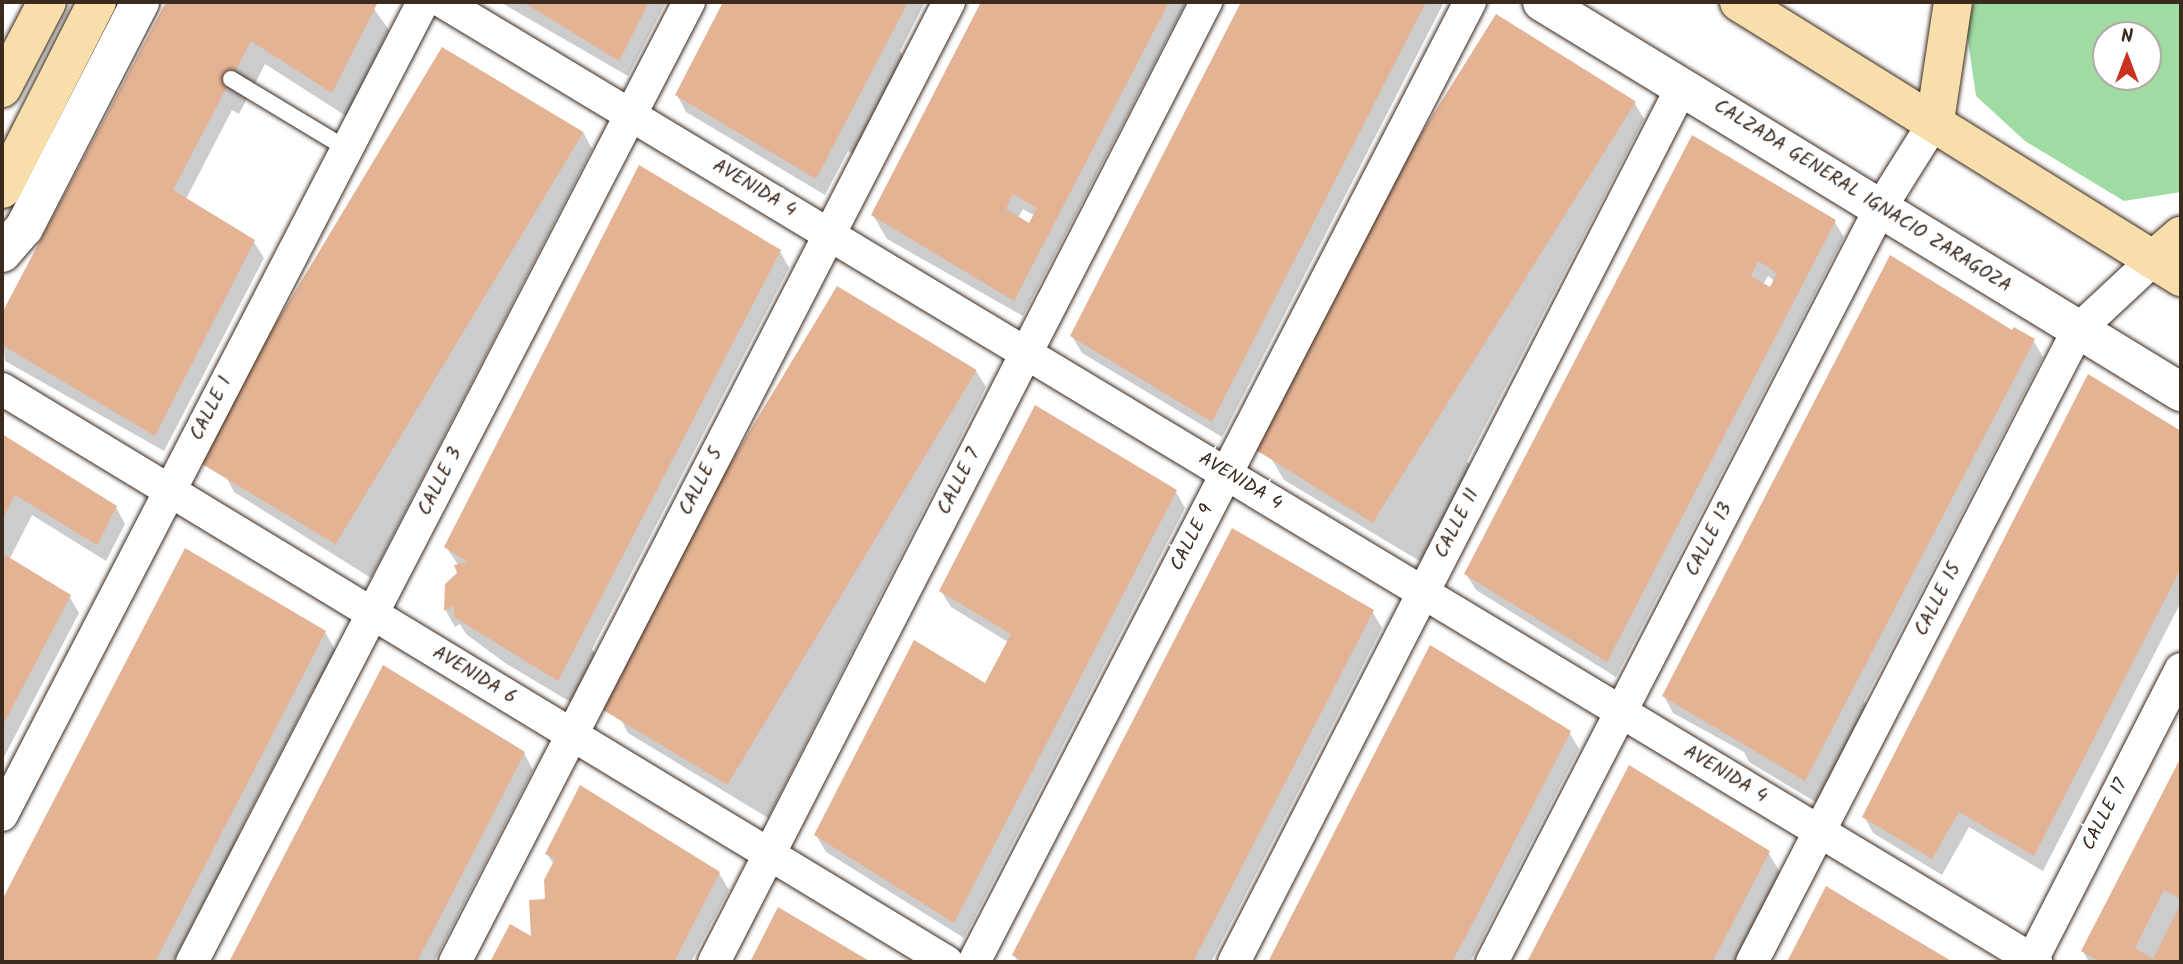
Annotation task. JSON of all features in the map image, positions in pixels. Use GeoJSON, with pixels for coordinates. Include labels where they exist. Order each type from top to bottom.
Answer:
{"type":"FeatureCollection","features":[{"type":"Feature","properties":{"kind":"main road"},"geometry":{"type":"LineString","coordinates":[[2,88],[47,2]]}},
{"type":"Feature","properties":{"kind":"main road"},"geometry":{"type":"LineString","coordinates":[[2,190],[97,2]]}},
{"type":"Feature","properties":{"kind":"main road","name":"CALZADA GENERAL IGNACIO ZARAGOZA"},"geometry":{"type":"LineString","coordinates":[[1542,2],[2181,392]]}},
{"type":"Feature","properties":{"kind":"main road"},"geometry":{"type":"LineString","coordinates":[[1740,2],[1935,121],[2172,257]]}},
{"type":"Feature","properties":{"kind":"main road"},"geometry":{"type":"LineString","coordinates":[[1935,121],[1953,2]]}},
{"type":"Feature","properties":{"kind":"main road"},"geometry":{"type":"LineString","coordinates":[[2,253],[24,228],[140,18]]}},
{"type":"Feature","properties":{"kind":"street","name":"CALLE 1"},"geometry":{"type":"LineString","coordinates":[[2,815],[423,2]]}},
{"type":"Feature","properties":{"kind":"street","name":"AVENIDA 4"},"geometry":{"type":"LineString","coordinates":[[443,2],[2033,962]]}},
{"type":"Feature","properties":{"kind":"street","name":"CALLE 3"},"geometry":{"type":"LineString","coordinates":[[192,962],[689,2]]}},
{"type":"Feature","properties":{"kind":"street","name":"CALLE 5"},"geometry":{"type":"LineString","coordinates":[[454,962],[949,2]]}},
{"type":"Feature","properties":{"kind":"street","name":"CALLE 7"},"geometry":{"type":"LineString","coordinates":[[713,962],[1206,2]]}},
{"type":"Feature","properties":{"kind":"street","name":"CALLE 9"},"geometry":{"type":"LineString","coordinates":[[974,962],[1470,2]]}},
{"type":"Feature","properties":{"kind":"street","name":"CALLE 11"},"geometry":{"type":"LineString","coordinates":[[1234,962],[1682,87]]}},
{"type":"Feature","properties":{"kind":"street","name":"CALLE 13"},"geometry":{"type":"LineString","coordinates":[[1492,962],[1881,207],[1935,121]]}},
{"type":"Feature","properties":{"kind":"street","name":"CALLE 15"},"geometry":{"type":"LineString","coordinates":[[1752,962],[2078,330],[2172,257]]}},
{"type":"Feature","properties":{"kind":"street","name":"AVENIDA 6"},"geometry":{"type":"LineString","coordinates":[[2,390],[947,962]]}},
{"type":"Feature","properties":{"kind":"street","name":"CALLE 17"},"geometry":{"type":"LineString","coordinates":[[2033,962],[2181,669]]}},
{"type":"Feature","properties":{"kind":"lane"},"geometry":{"type":"LineString","coordinates":[[231,79],[347,149]]}},
{"type":"Feature","properties":{"kind":"green space"},"geometry":{"type":"Polygon","coordinates":[[[1974,2],[2181,2],[2181,192],[2124,201],[2025,141],[1976,96],[1966,27],[1974,2]]]}},
{"type":"Feature","properties":{"kind":"building"},"geometry":{"type":"Polygon","coordinates":[[[166,2],[377,4],[332,93],[251,41],[173,190],[255,240],[155,436],[2,345],[2,313],[166,2]]]}},
{"type":"Feature","properties":{"kind":"building"},"geometry":{"type":"Polygon","coordinates":[[[523,2],[649,2],[619,61],[523,2]]]}},
{"type":"Feature","properties":{"kind":"building"},"geometry":{"type":"Polygon","coordinates":[[[723,2],[908,2],[816,179],[675,95],[723,2]]]}},
{"type":"Feature","properties":{"kind":"building"},"geometry":{"type":"Polygon","coordinates":[[[981,2],[1169,2],[1014,301],[871,215],[981,2]],[[1013,194],[1006,209],[1029,223],[1037,208],[1013,194]]]}},
{"type":"Feature","properties":{"kind":"building"},"geometry":{"type":"Polygon","coordinates":[[[1241,2],[1426,2],[1212,422],[1070,336],[1241,2]]]}},
{"type":"Feature","properties":{"kind":"building"},"geometry":{"type":"Polygon","coordinates":[[[1496,14],[1636,101],[1373,523],[1233,435],[1496,14]]]}},
{"type":"Feature","properties":{"kind":"building"},"geometry":{"type":"Polygon","coordinates":[[[442,47],[583,132],[336,544],[194,459],[442,47]]]}},
{"type":"Feature","properties":{"kind":"building"},"geometry":{"type":"Polygon","coordinates":[[[1692,135],[1836,220],[1607,662],[1464,574],[1692,135]],[[1758,261],[1751,276],[1770,287],[1777,273],[1758,261]]]}},
{"type":"Feature","properties":{"kind":"building"},"geometry":{"type":"Polygon","coordinates":[[[639,165],[781,250],[558,681],[454,617],[454,606],[444,611],[445,584],[457,573],[454,565],[468,562],[444,547],[639,165]]]}},
{"type":"Feature","properties":{"kind":"building"},"geometry":{"type":"Polygon","coordinates":[[[1890,255],[2012,330],[2014,327],[2035,339],[1805,781],[1662,696],[1890,255]]]}},
{"type":"Feature","properties":{"kind":"building"},"geometry":{"type":"Polygon","coordinates":[[[837,286],[977,370],[727,785],[588,701],[837,286]]]}},
{"type":"Feature","properties":{"kind":"building"},"geometry":{"type":"Polygon","coordinates":[[[2088,374],[2181,431],[2181,568],[2034,856],[1959,812],[1932,859],[1862,817],[2088,374]]]}},
{"type":"Feature","properties":{"kind":"building"},"geometry":{"type":"Polygon","coordinates":[[[1035,405],[1177,490],[954,923],[814,835],[914,640],[985,683],[1011,634],[939,591],[1035,405]]]}},
{"type":"Feature","properties":{"kind":"building"},"geometry":{"type":"Polygon","coordinates":[[[2,434],[117,506],[97,545],[15,495],[2,520],[2,434]]]}},
{"type":"Feature","properties":{"kind":"building"},"geometry":{"type":"Polygon","coordinates":[[[1232,528],[1374,610],[1193,962],[1024,962],[1012,955],[1232,528]]]}},
{"type":"Feature","properties":{"kind":"building"},"geometry":{"type":"Polygon","coordinates":[[[185,548],[326,631],[155,962],[2,962],[2,900],[185,548]]]}},
{"type":"Feature","properties":{"kind":"building"},"geometry":{"type":"Polygon","coordinates":[[[2,553],[71,595],[2,727],[2,553]]]}},
{"type":"Feature","properties":{"kind":"building"},"geometry":{"type":"Polygon","coordinates":[[[1430,645],[1571,731],[1476,917],[1452,962],[1268,962],[1430,645]]]}},
{"type":"Feature","properties":{"kind":"building"},"geometry":{"type":"Polygon","coordinates":[[[383,665],[525,752],[417,962],[229,962],[383,665]]]}},
{"type":"Feature","properties":{"kind":"building"},"geometry":{"type":"Polygon","coordinates":[[[2181,757],[2181,899],[2164,890],[2135,948],[2153,959],[2181,903],[2181,962],[2100,962],[2081,951],[2181,757]]]}},
{"type":"Feature","properties":{"kind":"building"},"geometry":{"type":"Polygon","coordinates":[[[1629,765],[1770,851],[1725,938],[1712,962],[1527,962],[1629,765]]]}},
{"type":"Feature","properties":{"kind":"building"},"geometry":{"type":"Polygon","coordinates":[[[580,785],[720,872],[674,962],[490,962],[510,924],[531,936],[529,900],[545,899],[544,880],[555,859],[545,854],[580,785]]]}},
{"type":"Feature","properties":{"kind":"building"},"geometry":{"type":"Polygon","coordinates":[[[1826,886],[1869,912],[1953,962],[1787,962],[1826,886]]]}},
{"type":"Feature","properties":{"kind":"building"},"geometry":{"type":"Polygon","coordinates":[[[778,907],[849,949],[871,962],[750,962],[778,907]]]}}]}
